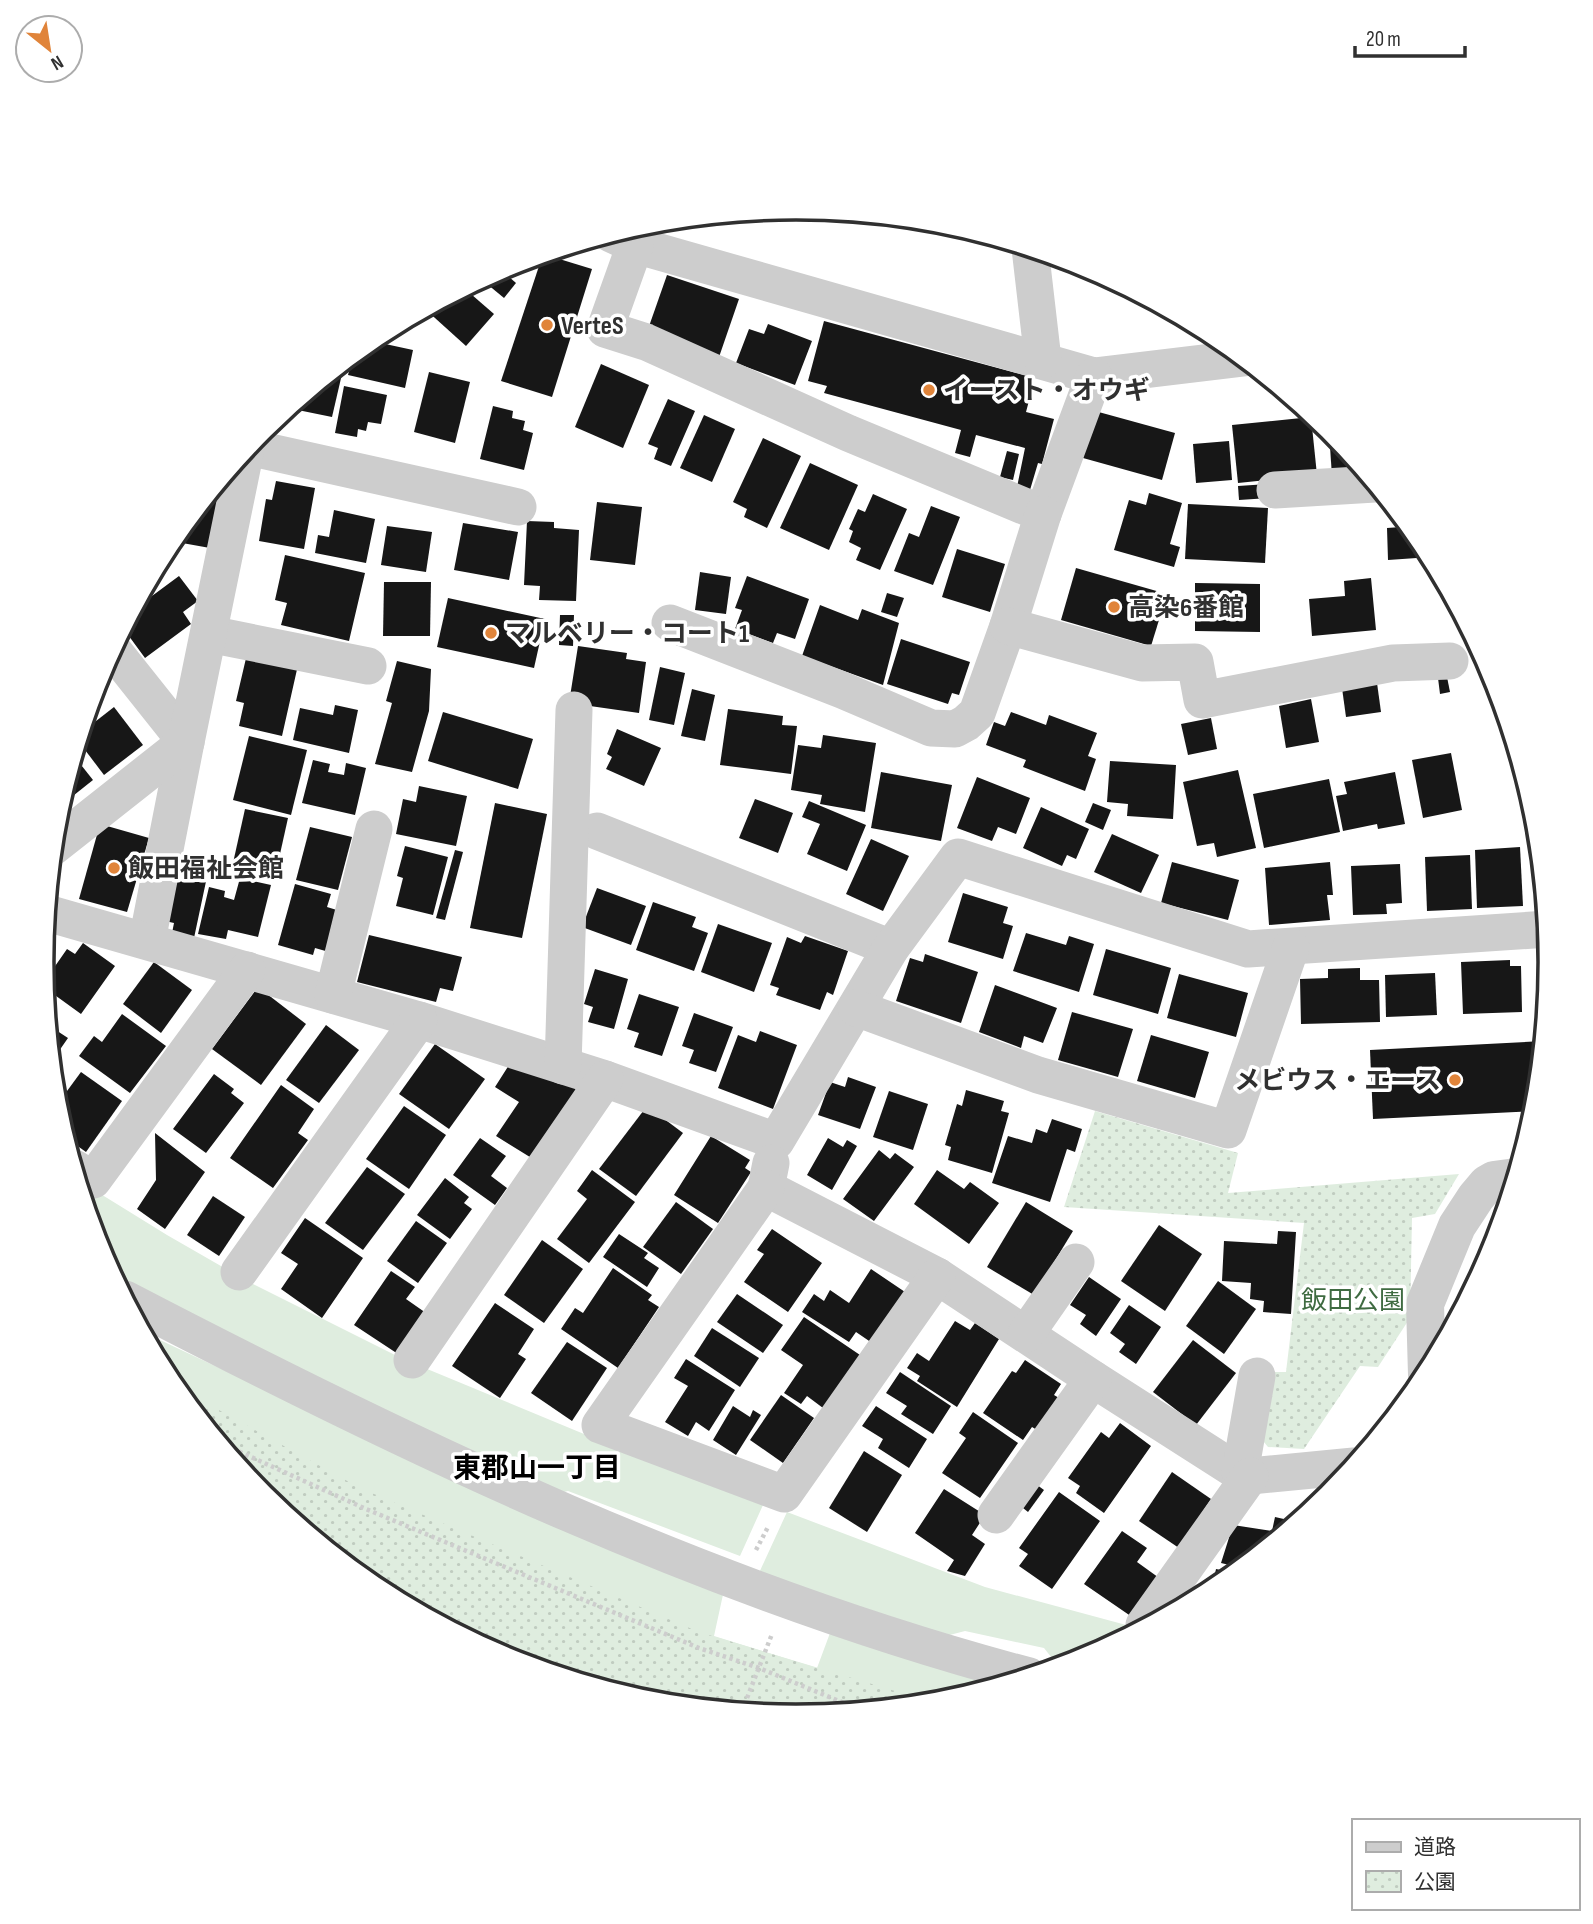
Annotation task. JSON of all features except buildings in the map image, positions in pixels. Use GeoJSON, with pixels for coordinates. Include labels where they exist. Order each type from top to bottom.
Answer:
{"type":"FeatureCollection","features":[{"type":"Feature","properties":{"kind":"street"},"geometry":{"type":"LineString","coordinates":[[626,240],[1094,376],[1230,360]]}},
{"type":"Feature","properties":{"kind":"street"},"geometry":{"type":"LineString","coordinates":[[623,241],[605,330],[646,342],[848,433],[1043,514]]}},
{"type":"Feature","properties":{"kind":"street"},"geometry":{"type":"LineString","coordinates":[[1031,258],[1043,360]]}},
{"type":"Feature","properties":{"kind":"street"},"geometry":{"type":"LineString","coordinates":[[670,623],[931,728],[955,729],[967,723],[977,713],[1043,514],[1094,376]]}},
{"type":"Feature","properties":{"kind":"street"},"geometry":{"type":"LineString","coordinates":[[259,451],[518,507]]}},
{"type":"Feature","properties":{"kind":"street"},"geometry":{"type":"LineString","coordinates":[[147,941],[243,468]]}},
{"type":"Feature","properties":{"kind":"street"},"geometry":{"type":"LineString","coordinates":[[1275,490],[1364,485]]}},
{"type":"Feature","properties":{"kind":"street"},"geometry":{"type":"LineString","coordinates":[[1008,626],[1142,663],[1195,662],[1202,700],[1393,663],[1450,662]]}},
{"type":"Feature","properties":{"kind":"street"},"geometry":{"type":"LineString","coordinates":[[209,634],[368,666]]}},
{"type":"Feature","properties":{"kind":"street"},"geometry":{"type":"LineString","coordinates":[[120,659],[186,741]]}},
{"type":"Feature","properties":{"kind":"street"},"geometry":{"type":"LineString","coordinates":[[564,1066],[574,710]]}},
{"type":"Feature","properties":{"kind":"street"},"geometry":{"type":"LineString","coordinates":[[66,837],[186,741]]}},
{"type":"Feature","properties":{"kind":"street"},"geometry":{"type":"LineString","coordinates":[[333,995],[374,829]]}},
{"type":"Feature","properties":{"kind":"street"},"geometry":{"type":"LineString","coordinates":[[597,831],[891,948]]}},
{"type":"Feature","properties":{"kind":"street"},"geometry":{"type":"LineString","coordinates":[[937,1276],[784,1494],[600,1425],[766,1188],[776,1141],[891,948],[958,857],[1248,949],[1538,930]]}},
{"type":"Feature","properties":{"kind":"street"},"geometry":{"type":"LineString","coordinates":[[56,921],[147,941],[419,1020],[605,1079],[776,1141]]}},
{"type":"Feature","properties":{"kind":"street"},"geometry":{"type":"LineString","coordinates":[[856,1008],[1038,1075],[1228,1130],[1291,947]]}},
{"type":"Feature","properties":{"kind":"street"},"geometry":{"type":"LineString","coordinates":[[87,1176],[93,1180],[247,970]]}},
{"type":"Feature","properties":{"kind":"street"},"geometry":{"type":"LineString","coordinates":[[239,1272],[419,1020]]}},
{"type":"Feature","properties":{"kind":"street"},"geometry":{"type":"LineString","coordinates":[[412,1360],[605,1079]]}},
{"type":"Feature","properties":{"kind":"street"},"geometry":{"type":"LineString","coordinates":[[1426,1354],[1424,1304],[1458,1226],[1476,1197],[1488,1184],[1506,1178]]}},
{"type":"Feature","properties":{"kind":"street"},"geometry":{"type":"LineString","coordinates":[[766,1188],[937,1276],[1093,1379],[1245,1474],[1334,1473]]}},
{"type":"Feature","properties":{"kind":"street"},"geometry":{"type":"LineString","coordinates":[[1026,1334],[1076,1262]]}},
{"type":"Feature","properties":{"kind":"street"},"geometry":{"type":"LineString","coordinates":[[139,1305],[394,1436],[573,1516],[716,1574],[959,1658],[1013,1672]]}},
{"type":"Feature","properties":{"kind":"street"},"geometry":{"type":"LineString","coordinates":[[1151,1614],[1245,1474],[1257,1376]]}},
{"type":"Feature","properties":{"kind":"street"},"geometry":{"type":"LineString","coordinates":[[996,1516],[1093,1379]]}},
{"type":"Feature","properties":{"kind":"path"},"geometry":{"type":"LineString","coordinates":[[238,1451],[366,1509],[699,1648],[759,1668],[845,1703]]}},
{"type":"Feature","properties":{"kind":"path"},"geometry":{"type":"LineString","coordinates":[[745,1703],[763,1659]]}},
{"type":"Feature","properties":{"kind":"green space","name":"飯田公園"},"geometry":{"type":"Polygon","coordinates":[[[1095,1111],[1238,1153],[1228,1193],[1459,1174],[1435,1214],[1412,1218],[1410,1318],[1378,1367],[1360,1366],[1304,1449],[1268,1447],[1259,1436],[1269,1372],[1286,1372],[1304,1223],[1064,1207],[1095,1111]]]}},
{"type":"Feature","properties":{"kind":"green space"},"geometry":{"type":"Polygon","coordinates":[[[90,1187],[247,1281],[403,1359],[763,1505],[740,1556],[568,1491],[551,1495],[233,1343],[131,1290],[111,1246],[90,1187]]]}},
{"type":"Feature","properties":{"kind":"green space"},"geometry":{"type":"Polygon","coordinates":[[[158,1339],[486,1494],[724,1590],[714,1636],[817,1668],[833,1625],[991,1678],[941,1690],[845,1703],[748,1703],[652,1690],[604,1679],[512,1648],[425,1605],[345,1551],[307,1520],[238,1451],[179,1374],[158,1339]]]}},
{"type":"Feature","properties":{"kind":"green space"},"geometry":{"type":"Polygon","coordinates":[[[196,1397],[360,1488],[699,1632],[909,1695],[845,1703],[796,1704],[700,1698],[604,1679],[512,1648],[425,1605],[345,1551],[272,1487],[238,1451],[196,1397]]]}},
{"type":"Feature","properties":{"kind":"green space"},"geometry":{"type":"Polygon","coordinates":[[[787,1512],[985,1587],[1129,1626],[1052,1659],[1044,1648],[965,1631],[942,1637],[759,1573],[787,1512]]]}},
{"type":"Feature","properties":{"kind":"place","name":"VerteS"},"geometry":{"type":"Point","coordinates":[547,325]}},
{"type":"Feature","properties":{"kind":"place","name":"イースト・オウギ"},"geometry":{"type":"Point","coordinates":[929,390]}},
{"type":"Feature","properties":{"kind":"place","name":"高染6番館"},"geometry":{"type":"Point","coordinates":[1114,607]}},
{"type":"Feature","properties":{"kind":"place","name":"マルベリー・コート1"},"geometry":{"type":"Point","coordinates":[491,633]}},
{"type":"Feature","properties":{"kind":"place","name":"飯田福祉会館"},"geometry":{"type":"Point","coordinates":[114,868]}},
{"type":"Feature","properties":{"kind":"place","name":"メビウス・エース"},"geometry":{"type":"Point","coordinates":[1455,1080]}},
{"type":"Feature","properties":{"kind":"district","name":"東郡山一丁目"},"geometry":{"type":"Point","coordinates":[537,1467]}}]}
